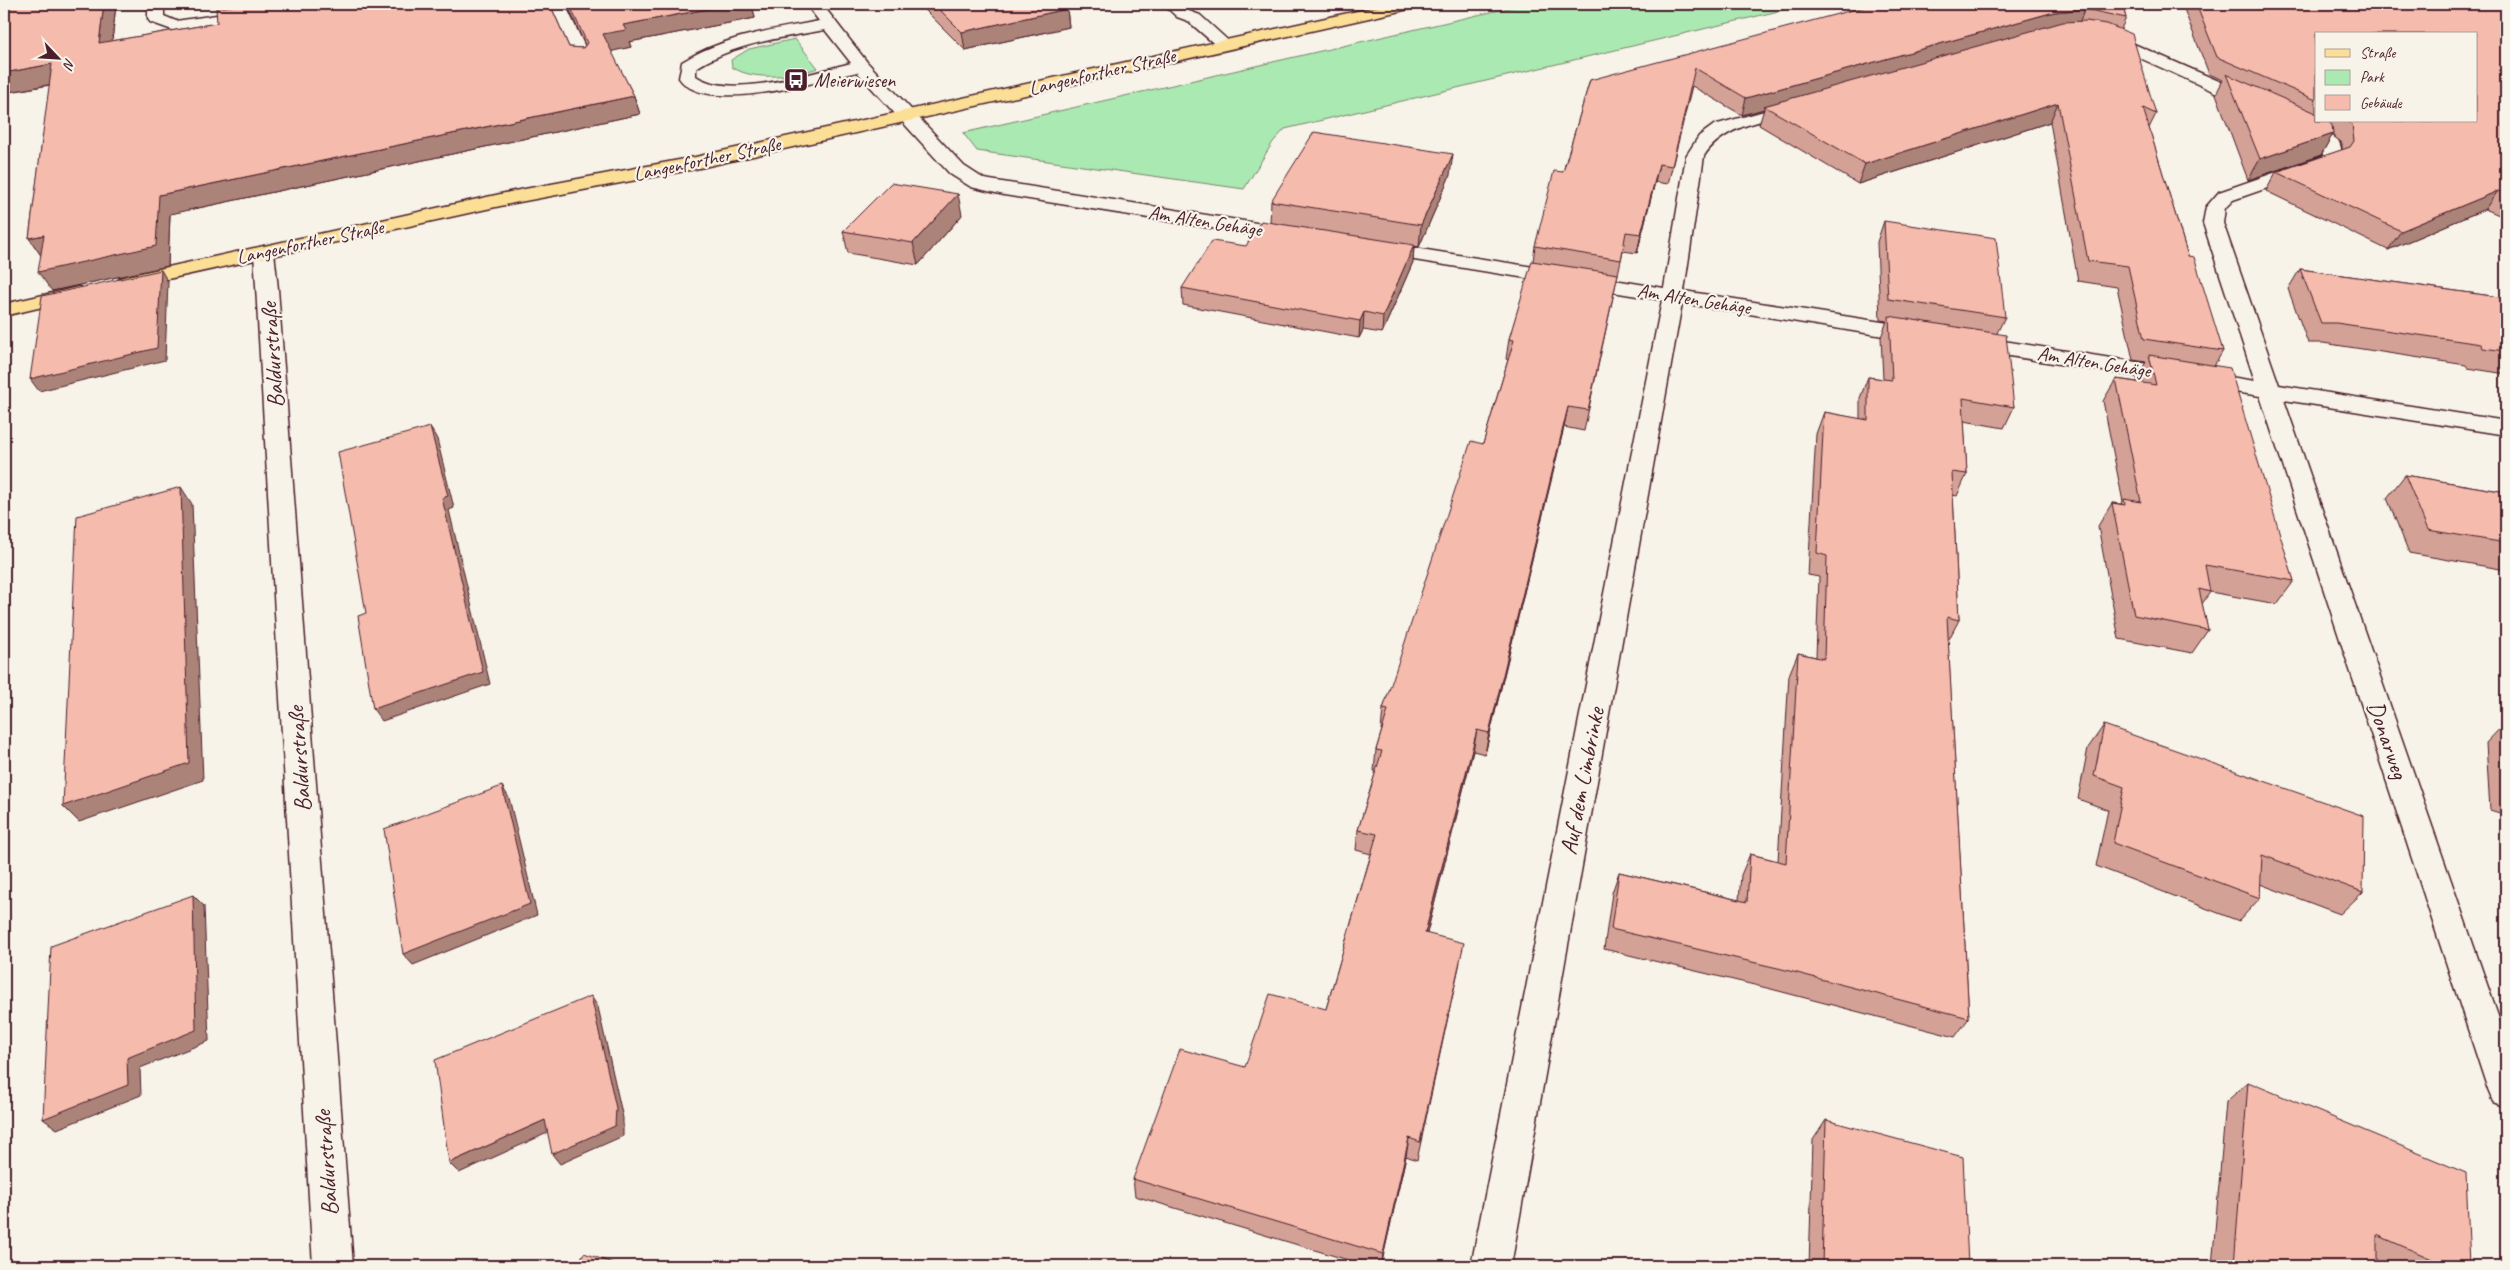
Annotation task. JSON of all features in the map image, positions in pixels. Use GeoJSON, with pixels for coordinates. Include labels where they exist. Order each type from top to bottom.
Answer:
{"type":"FeatureCollection","features":[{"type":"Feature","properties":{"kind":"main road","name":"Langenforther Straße"},"geometry":{"type":"LineString","coordinates":[[4,310],[514,197],[695,163],[1409,4]]}},
{"type":"Feature","properties":{"kind":"street"},"geometry":{"type":"LineString","coordinates":[[156,4],[156,19],[175,26],[320,4]]}},
{"type":"Feature","properties":{"kind":"street"},"geometry":{"type":"LineString","coordinates":[[557,4],[583,60]]}},
{"type":"Feature","properties":{"kind":"street"},"geometry":{"type":"LineString","coordinates":[[814,4],[861,66],[909,116]]}},
{"type":"Feature","properties":{"kind":"street"},"geometry":{"type":"LineString","coordinates":[[1171,4],[1183,14],[1194,18],[1224,45]]}},
{"type":"Feature","properties":{"kind":"street"},"geometry":{"type":"LineString","coordinates":[[829,24],[746,40],[710,52],[688,66],[687,78],[702,87],[720,90],[749,90],[861,66]]}},
{"type":"Feature","properties":{"kind":"street","name":"Donarweg"},"geometry":{"type":"LineString","coordinates":[[2086,33],[2104,36],[2278,113],[2309,127],[2330,143],[2332,159],[2226,196],[2216,207],[2213,223],[2506,1090]]}},
{"type":"Feature","properties":{"kind":"street","name":"Auf dem Limbrinke"},"geometry":{"type":"LineString","coordinates":[[1491,1266],[1673,295],[1695,156],[1705,140],[1720,129],[1816,102]]}},
{"type":"Feature","properties":{"kind":"street","name":"Am Alten Gehäge"},"geometry":{"type":"LineString","coordinates":[[909,116],[957,170],[978,182],[1004,189],[1309,238]]}},
{"type":"Feature","properties":{"kind":"street","name":"Am Alten Gehäge"},"geometry":{"type":"LineString","coordinates":[[1358,245],[2506,428]]}},
{"type":"Feature","properties":{"kind":"street","name":"Baldurstraße"},"geometry":{"type":"LineString","coordinates":[[264,252],[333,1266]]}},
{"type":"Feature","properties":{"kind":"green space"},"geometry":{"type":"Polygon","coordinates":[[[1526,4],[1808,4],[1285,129],[1273,142],[1244,189],[977,151],[963,133],[1526,4]]]}},
{"type":"Feature","properties":{"kind":"green space"},"geometry":{"type":"Polygon","coordinates":[[[795,39],[818,68],[786,75],[763,76],[751,75],[732,67],[731,60],[749,49],[795,39]]]}},
{"type":"Feature","properties":{"kind":"building"},"geometry":{"type":"Polygon","coordinates":[[[7,4],[104,4],[99,43],[217,23],[216,8],[246,4],[550,4],[569,47],[583,48],[587,43],[569,4],[734,4],[623,25],[626,30],[603,34],[634,96],[159,195],[156,246],[38,272],[44,235],[29,238],[52,64],[4,73],[4,18],[7,4]]]}},
{"type":"Feature","properties":{"kind":"building"},"geometry":{"type":"Polygon","coordinates":[[[934,4],[1061,4],[1067,9],[962,32],[934,4]]]}},
{"type":"Feature","properties":{"kind":"building"},"geometry":{"type":"Polygon","coordinates":[[[1875,4],[2122,4],[2126,18],[2085,9],[2054,12],[1746,98],[1695,68],[1672,166],[1659,164],[1641,234],[1626,232],[1621,260],[1535,246],[1554,171],[1563,172],[1590,80],[1875,4]]]}},
{"type":"Feature","properties":{"kind":"building"},"geometry":{"type":"Polygon","coordinates":[[[2196,4],[2506,4],[2506,194],[2498,191],[2401,231],[2276,172],[2350,147],[2354,141],[2352,125],[2349,122],[2478,122],[2478,32],[2315,32],[2315,100],[2217,57],[2196,4]]]}},
{"type":"Feature","properties":{"kind":"building"},"geometry":{"type":"Polygon","coordinates":[[[2086,21],[2107,24],[2132,34],[2156,114],[2143,108],[2188,256],[2194,257],[2223,351],[2144,339],[2128,266],[2088,261],[2058,103],[1865,164],[1764,106],[2063,22],[2086,21]]]}},
{"type":"Feature","properties":{"kind":"building"},"geometry":{"type":"Polygon","coordinates":[[[2226,74],[2314,112],[2315,122],[2328,122],[2332,125],[2333,134],[2260,159],[2226,74]]]}},
{"type":"Feature","properties":{"kind":"building"},"geometry":{"type":"Polygon","coordinates":[[[1314,132],[1453,154],[1421,225],[1271,201],[1314,132]]]}},
{"type":"Feature","properties":{"kind":"building"},"geometry":{"type":"Polygon","coordinates":[[[891,183],[958,194],[913,243],[843,231],[891,183]]]}},
{"type":"Feature","properties":{"kind":"building"},"geometry":{"type":"Polygon","coordinates":[[[1261,221],[1414,245],[1383,316],[1364,312],[1360,321],[1182,288],[1212,241],[1246,246],[1261,221]]]}},
{"type":"Feature","properties":{"kind":"building"},"geometry":{"type":"Polygon","coordinates":[[[1884,221],[1996,238],[2005,317],[1888,299],[1884,221]]]}},
{"type":"Feature","properties":{"kind":"building"},"geometry":{"type":"Polygon","coordinates":[[[1532,261],[1618,274],[1588,410],[1568,407],[1489,733],[1477,730],[1425,933],[1464,943],[1420,1142],[1409,1138],[1383,1254],[1133,1179],[1180,1049],[1245,1067],[1270,994],[1326,1009],[1377,834],[1358,830],[1382,751],[1376,750],[1388,710],[1383,709],[1471,441],[1483,444],[1514,340],[1509,339],[1532,261]]]}},
{"type":"Feature","properties":{"kind":"building"},"geometry":{"type":"Polygon","coordinates":[[[2300,269],[2506,298],[2506,351],[2483,348],[2481,344],[2336,323],[2321,323],[2300,269]]]}},
{"type":"Feature","properties":{"kind":"building"},"geometry":{"type":"Polygon","coordinates":[[[161,270],[157,348],[30,379],[42,296],[161,270]]]}},
{"type":"Feature","properties":{"kind":"building"},"geometry":{"type":"Polygon","coordinates":[[[1889,316],[2006,335],[2014,407],[1963,398],[1967,474],[1952,472],[1959,620],[1947,617],[1969,1018],[1782,969],[1611,929],[1619,872],[1747,902],[1750,854],[1786,863],[1798,653],[1824,659],[1827,556],[1817,553],[1824,412],[1868,420],[1868,377],[1892,380],[1889,316]]]}},
{"type":"Feature","properties":{"kind":"building"},"geometry":{"type":"Polygon","coordinates":[[[2149,355],[2230,368],[2294,581],[2205,565],[2210,592],[2199,589],[2208,630],[2134,615],[2112,503],[2125,505],[2124,499],[2141,502],[2116,379],[2156,385],[2149,355]]]}},
{"type":"Feature","properties":{"kind":"building"},"geometry":{"type":"Polygon","coordinates":[[[430,427],[448,496],[442,498],[483,672],[373,709],[358,616],[366,613],[338,452],[430,427]]]}},
{"type":"Feature","properties":{"kind":"building"},"geometry":{"type":"Polygon","coordinates":[[[2405,475],[2506,492],[2506,543],[2428,530],[2405,475]]]}},
{"type":"Feature","properties":{"kind":"building"},"geometry":{"type":"Polygon","coordinates":[[[181,487],[189,763],[63,806],[77,516],[181,487]]]}},
{"type":"Feature","properties":{"kind":"building"},"geometry":{"type":"Polygon","coordinates":[[[2104,725],[2364,816],[2363,892],[2262,855],[2260,898],[2113,843],[2124,787],[2094,776],[2104,725]]]}},
{"type":"Feature","properties":{"kind":"building"},"geometry":{"type":"Polygon","coordinates":[[[502,786],[530,904],[403,954],[384,829],[502,786]]]}},
{"type":"Feature","properties":{"kind":"building"},"geometry":{"type":"Polygon","coordinates":[[[193,895],[196,1030],[127,1058],[128,1085],[43,1119],[51,946],[193,895]]]}},
{"type":"Feature","properties":{"kind":"building"},"geometry":{"type":"Polygon","coordinates":[[[591,996],[616,1108],[615,1126],[552,1154],[545,1120],[449,1163],[435,1060],[591,996]]]}},
{"type":"Feature","properties":{"kind":"building"},"geometry":{"type":"Polygon","coordinates":[[[2248,1082],[2466,1173],[2470,1266],[2448,1266],[2377,1235],[2377,1266],[2234,1266],[2248,1082]]]}},
{"type":"Feature","properties":{"kind":"building"},"geometry":{"type":"Polygon","coordinates":[[[1826,1120],[1963,1157],[1968,1266],[1822,1266],[1826,1120]]]}},
{"type":"Feature","properties":{"kind":"building"},"geometry":{"type":"Polygon","coordinates":[[[584,1253],[621,1266],[576,1266],[584,1253]]]}},
{"type":"Feature","properties":{"kind":"place","name":"Meierwiesen"},"geometry":{"type":"Point","coordinates":[796,80]}}]}
